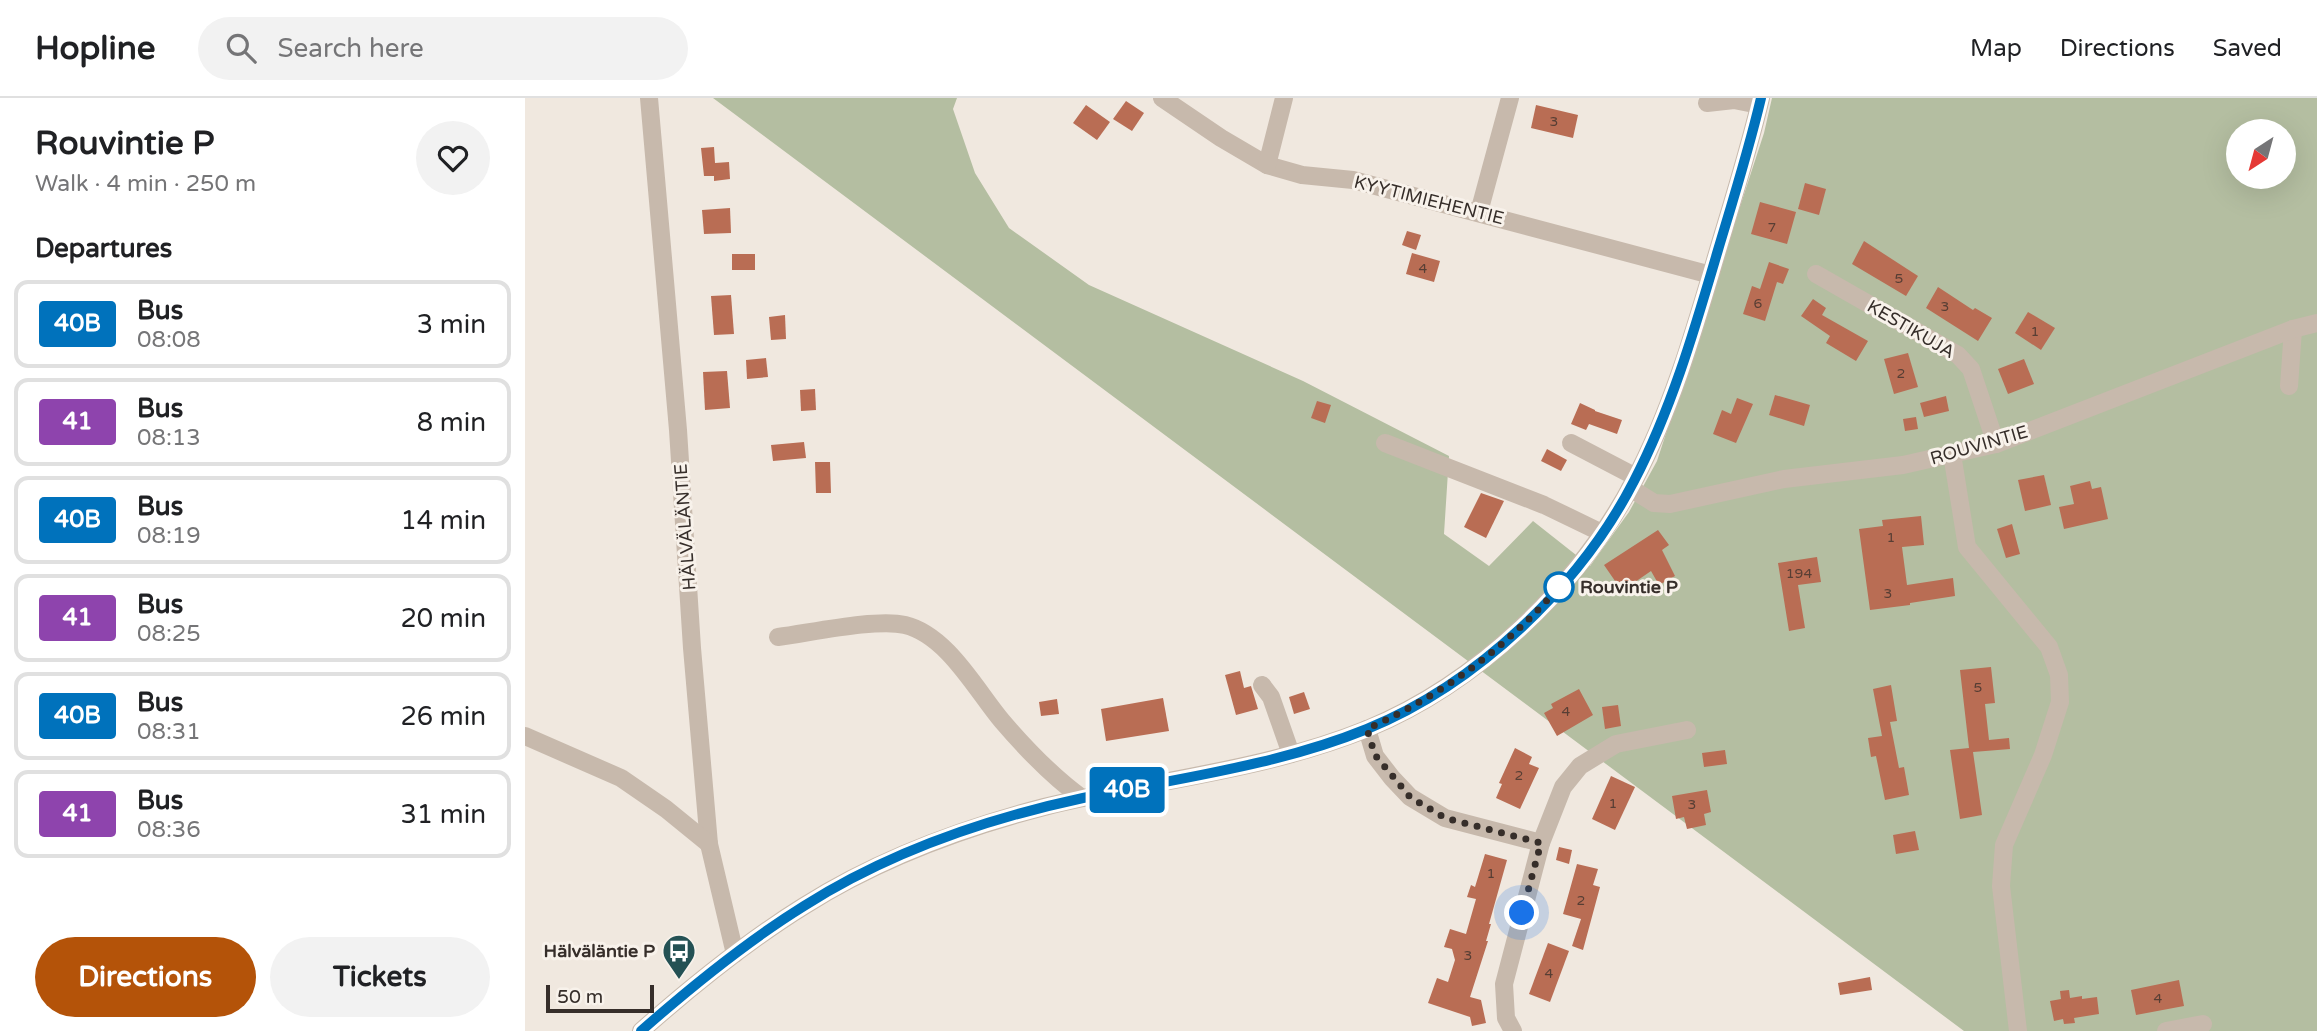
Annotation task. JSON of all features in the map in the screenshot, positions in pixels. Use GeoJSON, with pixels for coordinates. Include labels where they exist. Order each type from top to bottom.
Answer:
{"type":"FeatureCollection","features":[{"type":"Feature","properties":{"kind":"street","name":"HÄLVÄLÄNTIE"},"geometry":{"type":"LineString","coordinates":[[649,98],[678,430],[692,648],[709,844],[735,954]]}},
{"type":"Feature","properties":{"kind":"street","name":"KYYTIMIEHENTIE"},"geometry":{"type":"LineString","coordinates":[[1162,98],[1266,165],[1302,175],[1353,180],[1711,275]]}},
{"type":"Feature","properties":{"kind":"street"},"geometry":{"type":"LineString","coordinates":[[1266,165],[1284,98]]}},
{"type":"Feature","properties":{"kind":"street"},"geometry":{"type":"LineString","coordinates":[[1479,212],[1510,98]]}},
{"type":"Feature","properties":{"kind":"street"},"geometry":{"type":"LineString","coordinates":[[641,1031],[735,954],[805,905],[883,863],[953,834],[999,820],[1082,798],[1238,768],[1367,729],[1456,681],[1490,656],[1525,624],[1570,575],[1602,533],[1633,483],[1660,426],[1711,275],[1760,101],[1707,103]]}},
{"type":"Feature","properties":{"kind":"street","name":"KESTIKUJA"},"geometry":{"type":"LineString","coordinates":[[1816,274],[1958,355],[1971,369],[1996,444]]}},
{"type":"Feature","properties":{"kind":"street","name":"ROUVINTIE"},"geometry":{"type":"LineString","coordinates":[[1571,443],[1633,483],[1654,503],[1670,504],[1784,479],[1903,465],[1996,444],[2293,329],[2317,323]]}},
{"type":"Feature","properties":{"kind":"street"},"geometry":{"type":"LineString","coordinates":[[2289,386],[2293,329]]}},
{"type":"Feature","properties":{"kind":"street"},"geometry":{"type":"LineString","coordinates":[[1385,443],[1544,505],[1602,533]]}},
{"type":"Feature","properties":{"kind":"street"},"geometry":{"type":"LineString","coordinates":[[1952,454],[1967,547],[2049,647],[2059,675],[2060,702],[2043,755],[2004,845],[2001,886],[2018,1031]]}},
{"type":"Feature","properties":{"kind":"street"},"geometry":{"type":"LineString","coordinates":[[778,637],[867,624],[904,625],[929,635],[958,664],[1003,722],[1063,784],[1082,798]]}},
{"type":"Feature","properties":{"kind":"street"},"geometry":{"type":"LineString","coordinates":[[1262,685],[1271,697],[1291,754]]}},
{"type":"Feature","properties":{"kind":"street"},"geometry":{"type":"LineString","coordinates":[[1367,729],[1375,755],[1410,797],[1445,818],[1541,843]]}},
{"type":"Feature","properties":{"kind":"street"},"geometry":{"type":"LineString","coordinates":[[1513,1031],[1506,1018],[1504,984],[1541,843],[1563,787],[1580,766],[1616,744],[1687,730]]}},
{"type":"Feature","properties":{"kind":"street"},"geometry":{"type":"LineString","coordinates":[[525,736],[621,778],[666,809],[709,844]]}},
{"type":"Feature","properties":{"kind":"street"},"geometry":{"type":"LineString","coordinates":[[2166,1031],[2203,1024]]}},
{"type":"Feature","properties":{"kind":"green space"},"geometry":{"type":"Polygon","coordinates":[[[713,98],[957,98],[953,109],[975,173],[1009,228],[1089,285],[1303,381],[1449,456],[1444,534],[1489,566],[1533,521],[1590,566],[1629,512],[1657,461],[1764,133],[1772,98],[2317,98],[2317,1031],[1964,1031],[713,98]]]}},
{"type":"Feature","properties":{"kind":"building"},"geometry":{"type":"Polygon","coordinates":[[[1126,101],[1144,113],[1132,131],[1113,119],[1126,101]]]}},
{"type":"Feature","properties":{"kind":"building"},"geometry":{"type":"Polygon","coordinates":[[[1086,105],[1110,122],[1097,140],[1073,123],[1086,105]]]}},
{"type":"Feature","properties":{"kind":"building"},"geometry":{"type":"Polygon","coordinates":[[[1536,105],[1578,115],[1573,138],[1531,128],[1536,105]]]}},
{"type":"Feature","properties":{"kind":"building"},"geometry":{"type":"Polygon","coordinates":[[[714,147],[715,163],[729,162],[730,179],[714,181],[714,176],[704,176],[701,148],[714,147]]]}},
{"type":"Feature","properties":{"kind":"building"},"geometry":{"type":"Polygon","coordinates":[[[1805,183],[1826,189],[1819,215],[1798,209],[1805,183]]]}},
{"type":"Feature","properties":{"kind":"building"},"geometry":{"type":"Polygon","coordinates":[[[1760,202],[1796,212],[1787,244],[1751,234],[1760,202]]]}},
{"type":"Feature","properties":{"kind":"building"},"geometry":{"type":"Polygon","coordinates":[[[730,208],[731,233],[704,234],[702,210],[730,208]]]}},
{"type":"Feature","properties":{"kind":"building"},"geometry":{"type":"Polygon","coordinates":[[[1407,231],[1421,235],[1416,250],[1402,245],[1407,231]]]}},
{"type":"Feature","properties":{"kind":"building"},"geometry":{"type":"Polygon","coordinates":[[[1864,241],[1918,276],[1906,296],[1852,264],[1864,241]]]}},
{"type":"Feature","properties":{"kind":"building"},"geometry":{"type":"Polygon","coordinates":[[[1412,253],[1440,261],[1434,282],[1406,274],[1412,253]]]}},
{"type":"Feature","properties":{"kind":"building"},"geometry":{"type":"Polygon","coordinates":[[[732,254],[755,254],[755,270],[732,270],[732,254]]]}},
{"type":"Feature","properties":{"kind":"building"},"geometry":{"type":"Polygon","coordinates":[[[1769,262],[1789,269],[1783,284],[1777,282],[1765,321],[1743,314],[1752,286],[1760,289],[1769,262]]]}},
{"type":"Feature","properties":{"kind":"building"},"geometry":{"type":"Polygon","coordinates":[[[1938,287],[1973,310],[1975,308],[1992,318],[1978,341],[1926,308],[1938,287]]]}},
{"type":"Feature","properties":{"kind":"building"},"geometry":{"type":"Polygon","coordinates":[[[731,295],[734,334],[714,335],[711,296],[731,295]]]}},
{"type":"Feature","properties":{"kind":"building"},"geometry":{"type":"Polygon","coordinates":[[[1813,299],[1826,308],[1822,315],[1868,341],[1856,361],[1826,343],[1830,336],[1801,316],[1813,299]]]}},
{"type":"Feature","properties":{"kind":"building"},"geometry":{"type":"Polygon","coordinates":[[[2028,312],[2055,328],[2041,350],[2015,333],[2028,312]]]}},
{"type":"Feature","properties":{"kind":"building"},"geometry":{"type":"Polygon","coordinates":[[[785,315],[786,339],[771,340],[769,317],[785,315]]]}},
{"type":"Feature","properties":{"kind":"building"},"geometry":{"type":"Polygon","coordinates":[[[1908,353],[1918,387],[1894,394],[1884,359],[1908,353]]]}},
{"type":"Feature","properties":{"kind":"building"},"geometry":{"type":"Polygon","coordinates":[[[766,358],[768,377],[747,379],[746,360],[766,358]]]}},
{"type":"Feature","properties":{"kind":"building"},"geometry":{"type":"Polygon","coordinates":[[[2024,359],[2034,384],[2008,394],[1998,369],[2024,359]]]}},
{"type":"Feature","properties":{"kind":"building"},"geometry":{"type":"Polygon","coordinates":[[[727,371],[730,408],[705,410],[703,372],[727,371]]]}},
{"type":"Feature","properties":{"kind":"building"},"geometry":{"type":"Polygon","coordinates":[[[815,389],[816,410],[801,411],[800,390],[815,389]]]}},
{"type":"Feature","properties":{"kind":"building"},"geometry":{"type":"Polygon","coordinates":[[[1775,395],[1810,405],[1804,426],[1769,415],[1775,395]]]}},
{"type":"Feature","properties":{"kind":"building"},"geometry":{"type":"Polygon","coordinates":[[[1946,396],[1949,411],[1924,417],[1920,403],[1946,396]]]}},
{"type":"Feature","properties":{"kind":"building"},"geometry":{"type":"Polygon","coordinates":[[[1737,398],[1753,404],[1736,443],[1713,434],[1722,410],[1731,414],[1737,398]]]}},
{"type":"Feature","properties":{"kind":"building"},"geometry":{"type":"Polygon","coordinates":[[[1317,401],[1331,405],[1325,423],[1311,418],[1317,401]]]}},
{"type":"Feature","properties":{"kind":"building"},"geometry":{"type":"Polygon","coordinates":[[[1580,403],[1622,420],[1617,434],[1589,424],[1586,430],[1571,424],[1580,403]]]}},
{"type":"Feature","properties":{"kind":"building"},"geometry":{"type":"Polygon","coordinates":[[[1916,417],[1918,429],[1905,431],[1903,419],[1916,417]]]}},
{"type":"Feature","properties":{"kind":"building"},"geometry":{"type":"Polygon","coordinates":[[[804,442],[806,458],[773,461],[771,445],[804,442]]]}},
{"type":"Feature","properties":{"kind":"building"},"geometry":{"type":"Polygon","coordinates":[[[1547,449],[1567,460],[1561,471],[1541,461],[1547,449]]]}},
{"type":"Feature","properties":{"kind":"building"},"geometry":{"type":"Polygon","coordinates":[[[815,462],[830,462],[831,493],[816,493],[815,462]]]}},
{"type":"Feature","properties":{"kind":"building"},"geometry":{"type":"Polygon","coordinates":[[[2044,475],[2051,505],[2025,511],[2018,480],[2044,475]]]}},
{"type":"Feature","properties":{"kind":"building"},"geometry":{"type":"Polygon","coordinates":[[[2090,481],[2092,489],[2101,487],[2108,519],[2064,529],[2059,507],[2074,504],[2070,486],[2090,481]]]}},
{"type":"Feature","properties":{"kind":"building"},"geometry":{"type":"Polygon","coordinates":[[[1481,493],[1504,501],[1486,538],[1464,527],[1481,493]]]}},
{"type":"Feature","properties":{"kind":"building"},"geometry":{"type":"Polygon","coordinates":[[[1921,516],[1924,545],[1902,547],[1907,585],[1953,578],[1955,596],[1870,610],[1859,529],[1883,526],[1882,520],[1921,516]]]}},
{"type":"Feature","properties":{"kind":"building"},"geometry":{"type":"Polygon","coordinates":[[[2012,524],[2020,554],[2006,558],[1997,529],[2012,524]]]}},
{"type":"Feature","properties":{"kind":"building"},"geometry":{"type":"Polygon","coordinates":[[[1658,530],[1669,545],[1662,550],[1675,576],[1659,585],[1651,571],[1622,591],[1604,565],[1658,530]]]}},
{"type":"Feature","properties":{"kind":"building"},"geometry":{"type":"Polygon","coordinates":[[[1817,557],[1821,582],[1798,585],[1805,628],[1789,631],[1778,563],[1817,557]]]}},
{"type":"Feature","properties":{"kind":"building"},"geometry":{"type":"Polygon","coordinates":[[[1991,667],[1995,703],[1985,704],[1989,740],[2009,738],[2010,749],[1973,752],[1982,815],[1960,819],[1950,750],[1969,748],[1960,670],[1991,667]]]}},
{"type":"Feature","properties":{"kind":"building"},"geometry":{"type":"Polygon","coordinates":[[[1240,671],[1244,688],[1251,686],[1258,709],[1236,715],[1225,675],[1240,671]]]}},
{"type":"Feature","properties":{"kind":"building"},"geometry":{"type":"Polygon","coordinates":[[[1891,685],[1897,721],[1890,722],[1899,768],[1904,767],[1909,795],[1885,800],[1876,756],[1871,757],[1868,738],[1882,736],[1873,689],[1891,685]]]}},
{"type":"Feature","properties":{"kind":"building"},"geometry":{"type":"Polygon","coordinates":[[[1579,689],[1593,715],[1557,736],[1544,713],[1553,708],[1551,704],[1579,689]]]}},
{"type":"Feature","properties":{"kind":"building"},"geometry":{"type":"Polygon","coordinates":[[[1304,692],[1310,709],[1294,714],[1289,697],[1304,692]]]}},
{"type":"Feature","properties":{"kind":"building"},"geometry":{"type":"Polygon","coordinates":[[[1163,698],[1169,731],[1106,741],[1101,709],[1163,698]]]}},
{"type":"Feature","properties":{"kind":"building"},"geometry":{"type":"Polygon","coordinates":[[[1057,699],[1059,714],[1041,716],[1039,702],[1057,699]]]}},
{"type":"Feature","properties":{"kind":"building"},"geometry":{"type":"Polygon","coordinates":[[[1618,705],[1621,726],[1605,729],[1602,707],[1618,705]]]}},
{"type":"Feature","properties":{"kind":"building"},"geometry":{"type":"Polygon","coordinates":[[[1515,748],[1532,757],[1529,764],[1539,768],[1520,809],[1496,798],[1502,784],[1499,783],[1515,748]]]}},
{"type":"Feature","properties":{"kind":"building"},"geometry":{"type":"Polygon","coordinates":[[[1725,750],[1727,764],[1704,767],[1702,753],[1725,750]]]}},
{"type":"Feature","properties":{"kind":"building"},"geometry":{"type":"Polygon","coordinates":[[[1611,776],[1635,787],[1615,830],[1592,819],[1611,776]]]}},
{"type":"Feature","properties":{"kind":"building"},"geometry":{"type":"Polygon","coordinates":[[[1707,790],[1711,812],[1704,814],[1706,825],[1687,829],[1684,817],[1676,819],[1672,796],[1707,790]]]}},
{"type":"Feature","properties":{"kind":"building"},"geometry":{"type":"Polygon","coordinates":[[[1915,831],[1919,850],[1896,854],[1893,835],[1915,831]]]}},
{"type":"Feature","properties":{"kind":"building"},"geometry":{"type":"Polygon","coordinates":[[[1559,847],[1572,850],[1569,864],[1556,860],[1559,847]]]}},
{"type":"Feature","properties":{"kind":"building"},"geometry":{"type":"Polygon","coordinates":[[[1485,854],[1507,860],[1489,924],[1488,941],[1470,997],[1481,1000],[1486,1023],[1472,1026],[1470,1017],[1428,1003],[1437,978],[1448,982],[1455,960],[1452,949],[1444,947],[1450,929],[1466,934],[1476,899],[1467,897],[1471,885],[1475,887],[1485,854]]]}},
{"type":"Feature","properties":{"kind":"building"},"geometry":{"type":"Polygon","coordinates":[[[1577,864],[1598,869],[1593,885],[1600,887],[1583,950],[1572,946],[1581,919],[1563,914],[1577,864]]]}},
{"type":"Feature","properties":{"kind":"building"},"geometry":{"type":"Polygon","coordinates":[[[1548,943],[1569,951],[1550,1002],[1529,994],[1548,943]]]}},
{"type":"Feature","properties":{"kind":"building"},"geometry":{"type":"Polygon","coordinates":[[[1870,977],[1872,990],[1840,995],[1838,983],[1870,977]]]}},
{"type":"Feature","properties":{"kind":"building"},"geometry":{"type":"Polygon","coordinates":[[[2179,980],[2184,1006],[2136,1015],[2131,990],[2179,980]]]}},
{"type":"Feature","properties":{"kind":"building"},"geometry":{"type":"Polygon","coordinates":[[[2069,990],[2070,998],[2097,997],[2099,1014],[2074,1018],[2075,1023],[2064,1024],[2063,1019],[2054,1021],[2050,1001],[2061,999],[2060,991],[2069,990]]]}},
{"type":"Feature","properties":{"kind":"bus line","name":"40B"},"geometry":{"type":"LineString","coordinates":[[641,1031],[674,1002],[769,929],[805,905],[883,863],[953,834],[1046,807],[1238,768],[1310,749],[1389,719],[1456,681],[1490,656],[1525,624],[1570,575],[1602,533],[1636,477],[1660,426],[1679,374],[1711,275],[1761,98]]}},
{"type":"Feature","properties":{"kind":"place","name":"Rouvintie P"},"geometry":{"type":"Point","coordinates":[1559,587]}},
{"type":"Feature","properties":{"kind":"place","name":"Hälväläntie P"},"geometry":{"type":"Point","coordinates":[679,981]}},
{"type":"Feature","properties":{"kind":"route"},"geometry":{"type":"LineString","coordinates":[[1522,913],[1541,843],[1445,818],[1410,797],[1375,755],[1367,729],[1456,681],[1490,656],[1525,624],[1559,587]]}}]}
